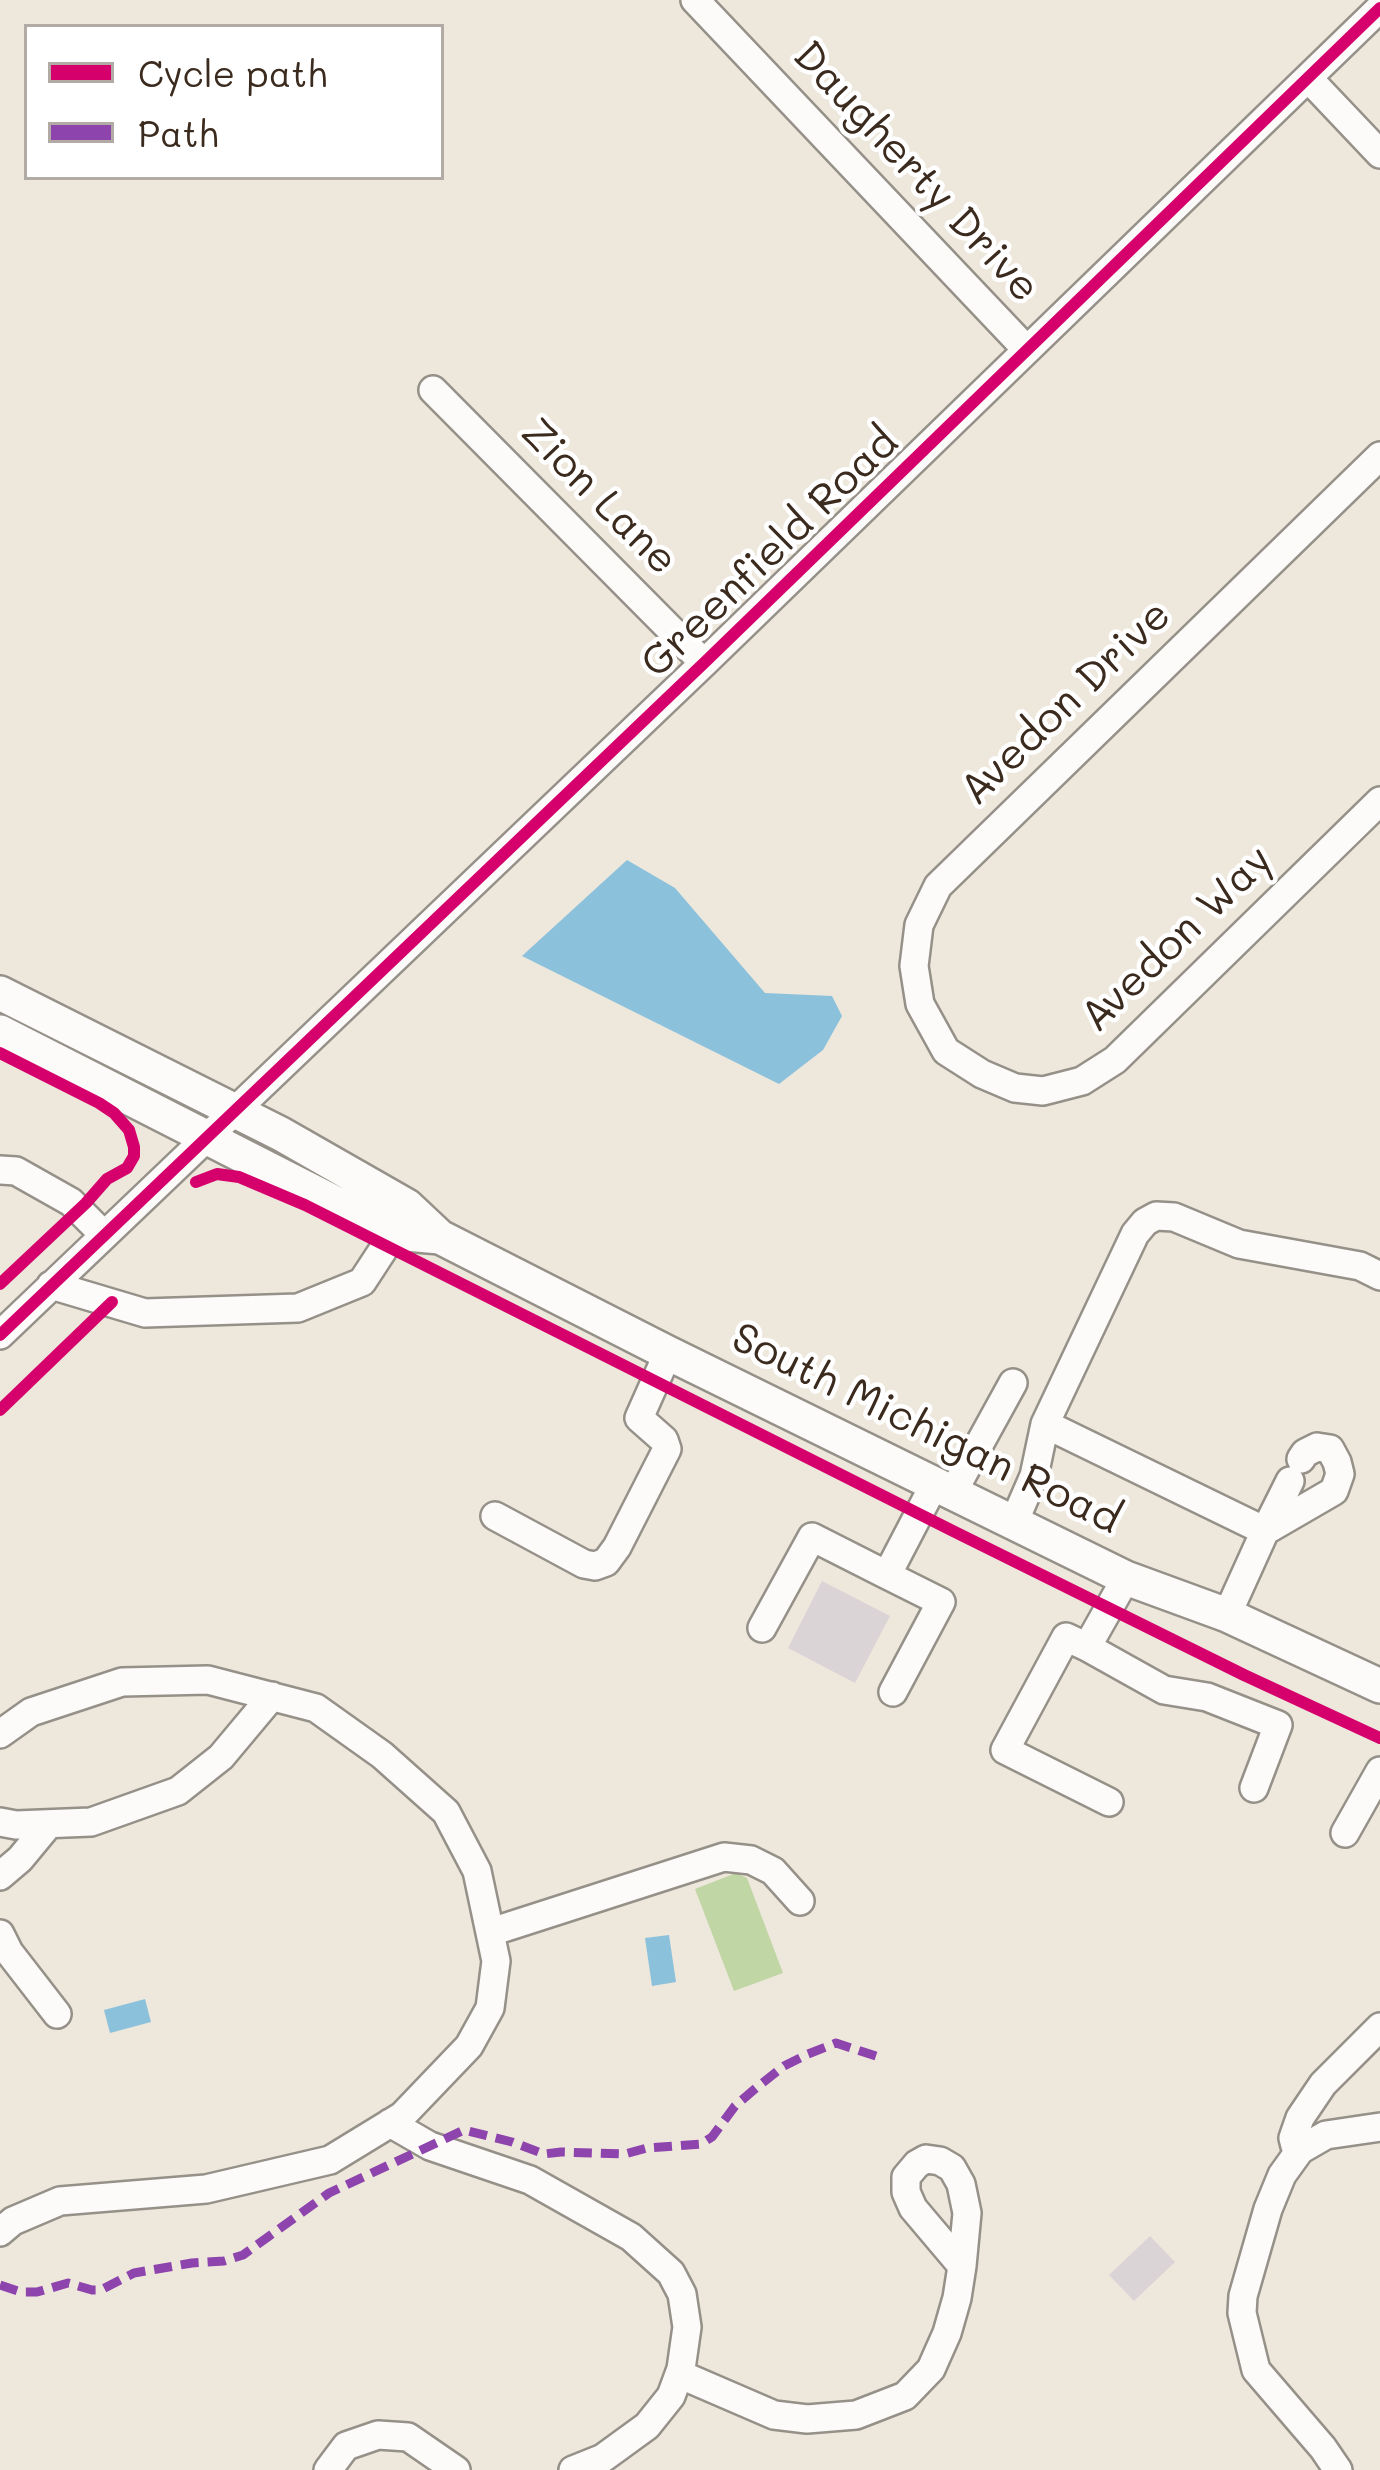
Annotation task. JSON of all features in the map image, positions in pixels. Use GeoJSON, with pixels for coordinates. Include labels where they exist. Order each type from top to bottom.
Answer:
{"type":"FeatureCollection","features":[{"type":"Feature","properties":{"kind":"main road","name":"South Michigan Road"},"geometry":{"type":"LineString","coordinates":[[0,993],[235,1110],[407,1206],[440,1237],[668,1352],[1126,1578],[1227,1615],[1380,1686]]}},
{"type":"Feature","properties":{"kind":"main road","name":"South Michigan Road"},"geometry":{"type":"LineString","coordinates":[[0,1032],[394,1233],[440,1237]]}},
{"type":"Feature","properties":{"kind":"street","name":"Daugherty Drive"},"geometry":{"type":"LineString","coordinates":[[695,0],[1027,350]]}},
{"type":"Feature","properties":{"kind":"street","name":"Greenfield Road"},"geometry":{"type":"LineString","coordinates":[[0,1335],[1379,9]]}},
{"type":"Feature","properties":{"kind":"street"},"geometry":{"type":"LineString","coordinates":[[1308,78],[1380,154]]}},
{"type":"Feature","properties":{"kind":"street","name":"Zion Lane"},"geometry":{"type":"LineString","coordinates":[[433,390],[704,663]]}},
{"type":"Feature","properties":{"kind":"street","name":"Avedon Drive"},"geometry":{"type":"LineString","coordinates":[[946,1051],[920,1004],[914,966],[919,925],[938,886],[1380,456]]}},
{"type":"Feature","properties":{"kind":"street","name":"Avedon Way"},"geometry":{"type":"LineString","coordinates":[[946,1051],[1015,1088],[1043,1091],[1082,1081],[1114,1060],[1380,801]]}},
{"type":"Feature","properties":{"kind":"street"},"geometry":{"type":"LineString","coordinates":[[0,1170],[16,1171],[71,1202],[103,1234]]}},
{"type":"Feature","properties":{"kind":"street"},"geometry":{"type":"LineString","coordinates":[[1014,1522],[1034,1476],[1045,1424],[1135,1234],[1145,1222],[1156,1216],[1174,1217],[1239,1244],[1360,1266],[1380,1276]]}},
{"type":"Feature","properties":{"kind":"street"},"geometry":{"type":"LineString","coordinates":[[51,1285],[145,1313],[298,1308],[362,1282],[394,1233]]}},
{"type":"Feature","properties":{"kind":"street"},"geometry":{"type":"LineString","coordinates":[[495,1516],[584,1564],[606,1562],[667,1449],[664,1440],[639,1418],[668,1352]]}},
{"type":"Feature","properties":{"kind":"street"},"geometry":{"type":"LineString","coordinates":[[887,1575],[1012,1383]]}},
{"type":"Feature","properties":{"kind":"street"},"geometry":{"type":"LineString","coordinates":[[1045,1424],[1265,1531]]}},
{"type":"Feature","properties":{"kind":"street"},"geometry":{"type":"LineString","coordinates":[[1227,1615],[1265,1531],[1304,1453],[1317,1447],[1330,1449],[1340,1474],[1334,1491],[1265,1531]]}},
{"type":"Feature","properties":{"kind":"street"},"geometry":{"type":"LineString","coordinates":[[762,1628],[812,1538],[941,1602],[893,1692]]}},
{"type":"Feature","properties":{"kind":"street"},"geometry":{"type":"LineString","coordinates":[[1087,1647],[1126,1578]]}},
{"type":"Feature","properties":{"kind":"street"},"geometry":{"type":"LineString","coordinates":[[1109,1802],[1005,1750],[1066,1637],[1164,1690],[1208,1697],[1278,1725],[1254,1788]]}},
{"type":"Feature","properties":{"kind":"street"},"geometry":{"type":"LineString","coordinates":[[0,1734],[32,1712],[122,1682],[208,1681],[316,1708],[382,1755],[446,1812],[477,1871],[496,1961],[490,2008],[469,2046],[402,2116],[331,2160],[206,2189],[60,2201],[13,2221],[0,2232]]}},
{"type":"Feature","properties":{"kind":"street"},"geometry":{"type":"LineString","coordinates":[[0,1822],[91,1822],[178,1791],[221,1757],[272,1696]]}},
{"type":"Feature","properties":{"kind":"street"},"geometry":{"type":"LineString","coordinates":[[1345,1832],[1378,1781]]}},
{"type":"Feature","properties":{"kind":"street"},"geometry":{"type":"LineString","coordinates":[[0,1876],[49,1824]]}},
{"type":"Feature","properties":{"kind":"street"},"geometry":{"type":"LineString","coordinates":[[491,1932],[724,1857],[751,1860],[772,1871],[800,1901]]}},
{"type":"Feature","properties":{"kind":"street"},"geometry":{"type":"LineString","coordinates":[[0,1934],[57,2014]]}},
{"type":"Feature","properties":{"kind":"street"},"geometry":{"type":"LineString","coordinates":[[1300,2150],[1293,2138],[1300,2118],[1323,2084],[1380,2027]]}},
{"type":"Feature","properties":{"kind":"street"},"geometry":{"type":"LineString","coordinates":[[391,2123],[430,2146],[530,2180],[631,2237],[671,2273],[682,2294],[687,2327],[671,2396],[646,2426],[603,2458],[573,2470]]}},
{"type":"Feature","properties":{"kind":"street"},"geometry":{"type":"LineString","coordinates":[[1338,2470],[1256,2370],[1242,2313],[1243,2296],[1268,2210],[1282,2175],[1300,2150],[1326,2135],[1380,2127]]}},
{"type":"Feature","properties":{"kind":"street"},"geometry":{"type":"LineString","coordinates":[[679,2374],[774,2415],[807,2420],[856,2415],[904,2396],[932,2369],[952,2315],[962,2266]]}},
{"type":"Feature","properties":{"kind":"street"},"geometry":{"type":"LineString","coordinates":[[328,2470],[346,2446],[378,2435],[408,2437],[456,2470]]}},
{"type":"Feature","properties":{"kind":"green space"},"geometry":{"type":"Polygon","coordinates":[[[736,1873],[747,1878],[783,1973],[734,1991],[695,1889],[736,1873]]]}},
{"type":"Feature","properties":{"kind":"water"},"geometry":{"type":"Polygon","coordinates":[[[627,860],[675,888],[765,993],[832,996],[842,1016],[823,1050],[779,1084],[522,956],[627,860]]]}},
{"type":"Feature","properties":{"kind":"water"},"geometry":{"type":"Polygon","coordinates":[[[669,1935],[676,1982],[652,1986],[645,1938],[669,1935]]]}},
{"type":"Feature","properties":{"kind":"water"},"geometry":{"type":"Polygon","coordinates":[[[145,1999],[151,2022],[110,2033],[104,2010],[145,1999]]]}},
{"type":"Feature","properties":{"kind":"building"},"geometry":{"type":"Polygon","coordinates":[[[822,1581],[890,1616],[855,1683],[788,1648],[822,1581]]]}},
{"type":"Feature","properties":{"kind":"building"},"geometry":{"type":"Polygon","coordinates":[[[1150,2236],[1175,2262],[1134,2301],[1109,2275],[1150,2236]]]}},
{"type":"Feature","properties":{"kind":"marked path"},"geometry":{"type":"LineString","coordinates":[[0,2285],[21,2292],[68,2283],[101,2290],[134,2273],[243,2255],[329,2193],[464,2130],[544,2154],[625,2154],[701,2144],[756,2088],[808,2054],[836,2043],[882,2058]]}},
{"type":"Feature","properties":{"kind":"cycle path"},"geometry":{"type":"LineString","coordinates":[[0,1335],[1380,8]]}},
{"type":"Feature","properties":{"kind":"cycle path"},"geometry":{"type":"LineString","coordinates":[[0,1053],[114,1113],[129,1130],[134,1147],[127,1168],[107,1179],[0,1284]]}},
{"type":"Feature","properties":{"kind":"cycle path"},"geometry":{"type":"LineString","coordinates":[[196,1182],[217,1174],[239,1177],[305,1205],[953,1531],[1380,1738]]}},
{"type":"Feature","properties":{"kind":"cycle path"},"geometry":{"type":"LineString","coordinates":[[0,1410],[112,1302]]}}]}
